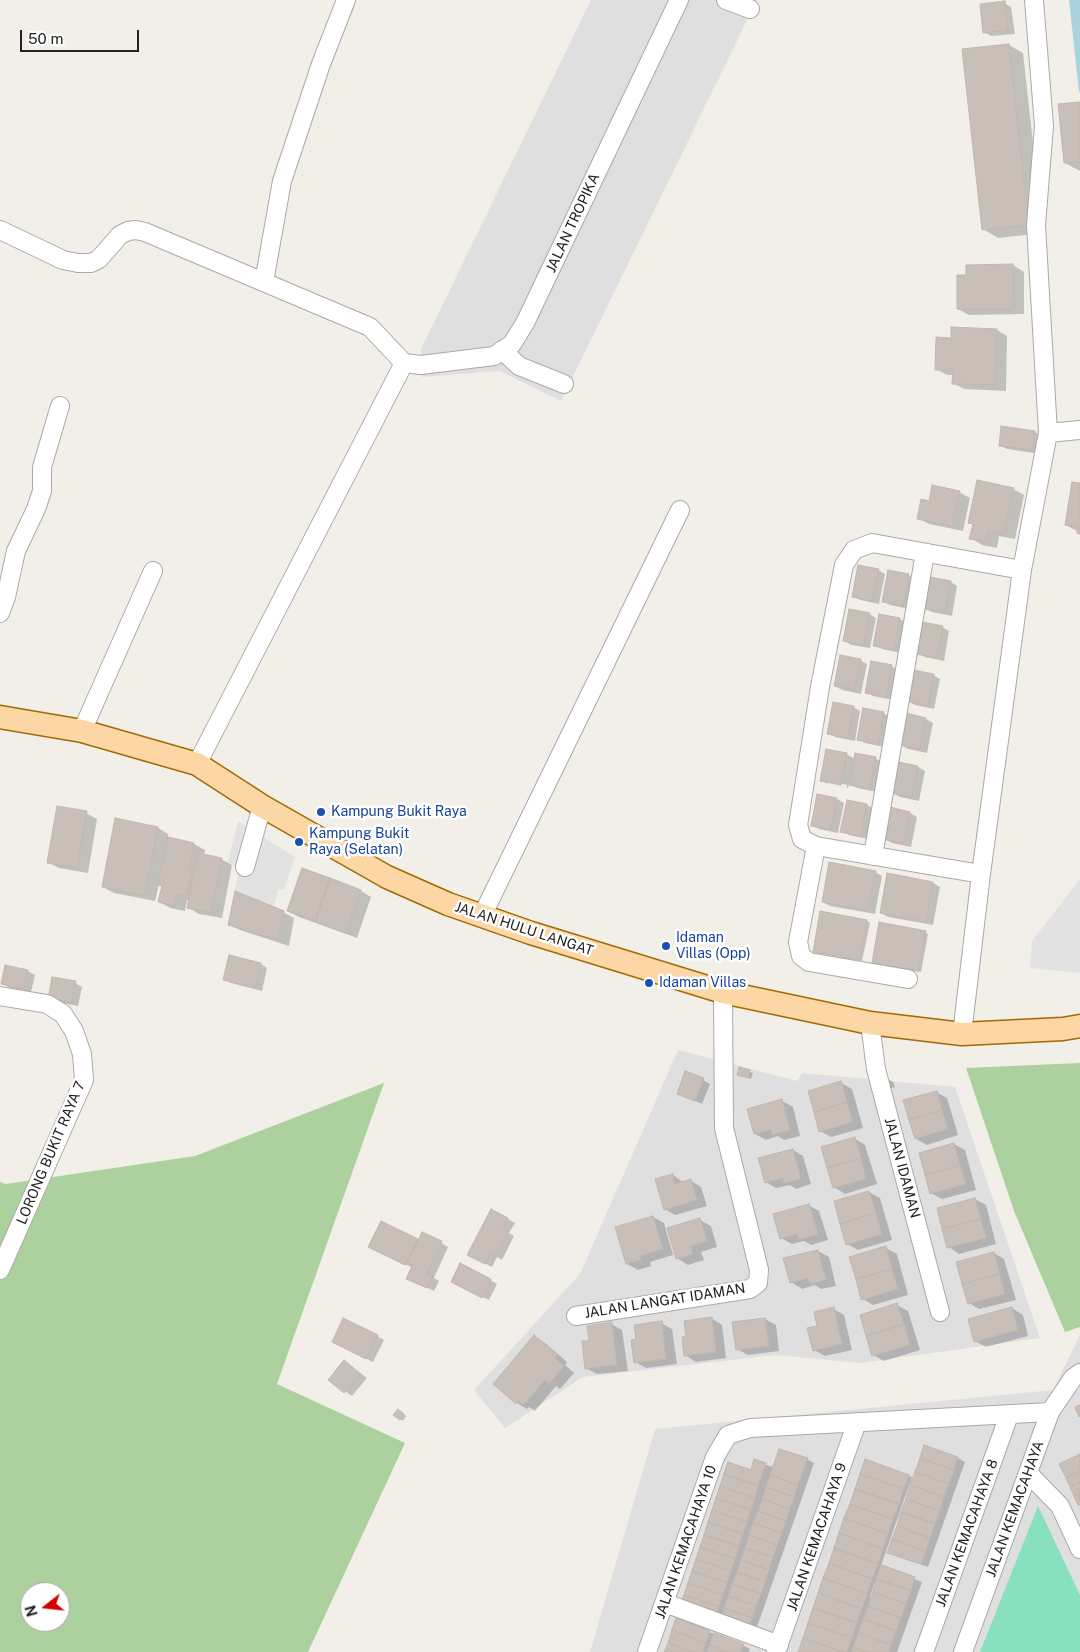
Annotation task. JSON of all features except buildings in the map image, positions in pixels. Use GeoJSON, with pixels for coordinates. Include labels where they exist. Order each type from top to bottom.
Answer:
{"type":"FeatureCollection","features":[{"type":"Feature","properties":{"kind":"main road","name":"JALAN HULU LANGAT"},"geometry":{"type":"LineString","coordinates":[[0,717],[82,731],[196,764],[262,806],[387,877],[448,904],[723,992],[870,1023],[962,1034],[1063,1029],[1080,1026]]}},
{"type":"Feature","properties":{"kind":"street"},"geometry":{"type":"LineString","coordinates":[[264,282],[282,181],[321,64],[346,0]]}},
{"type":"Feature","properties":{"kind":"street","name":"JALAN TROPIKA"},"geometry":{"type":"LineString","coordinates":[[404,363],[421,365],[494,356],[512,344],[525,323],[678,0]]}},
{"type":"Feature","properties":{"kind":"street"},"geometry":{"type":"LineString","coordinates":[[726,0],[750,9]]}},
{"type":"Feature","properties":{"kind":"street"},"geometry":{"type":"LineString","coordinates":[[962,1034],[981,874],[1022,570],[1048,433],[1036,225],[1044,126],[1034,0]]}},
{"type":"Feature","properties":{"kind":"street"},"geometry":{"type":"LineString","coordinates":[[0,230],[63,260],[78,264],[91,263],[99,259],[120,235],[136,230],[145,232],[370,327],[404,363],[196,764]]}},
{"type":"Feature","properties":{"kind":"street"},"geometry":{"type":"LineString","coordinates":[[502,350],[520,366],[564,384]]}},
{"type":"Feature","properties":{"kind":"street"},"geometry":{"type":"LineString","coordinates":[[0,612],[6,597],[16,551],[36,509],[42,491],[42,467],[60,406]]}},
{"type":"Feature","properties":{"kind":"street"},"geometry":{"type":"LineString","coordinates":[[1048,433],[1080,430]]}},
{"type":"Feature","properties":{"kind":"street"},"geometry":{"type":"LineString","coordinates":[[482,916],[680,510]]}},
{"type":"Feature","properties":{"kind":"street"},"geometry":{"type":"LineString","coordinates":[[981,874],[816,846],[802,839],[798,825],[820,687],[844,565],[854,550],[872,543],[1022,570]]}},
{"type":"Feature","properties":{"kind":"street"},"geometry":{"type":"LineString","coordinates":[[873,856],[925,552]]}},
{"type":"Feature","properties":{"kind":"street"},"geometry":{"type":"LineString","coordinates":[[82,731],[152,571]]}},
{"type":"Feature","properties":{"kind":"street"},"geometry":{"type":"LineString","coordinates":[[245,867],[262,806]]}},
{"type":"Feature","properties":{"kind":"street"},"geometry":{"type":"LineString","coordinates":[[816,846],[798,942],[801,956],[809,962],[908,979]]}},
{"type":"Feature","properties":{"kind":"street","name":"JALAN LANGAT IDAMAN"},"geometry":{"type":"LineString","coordinates":[[576,1316],[750,1289],[758,1283],[759,1270],[724,1128],[723,992]]}},
{"type":"Feature","properties":{"kind":"street","name":"LORONG BUKIT RAYA 7"},"geometry":{"type":"LineString","coordinates":[[0,996],[47,1004],[63,1014],[74,1031],[82,1054],[84,1080],[0,1270]]}},
{"type":"Feature","properties":{"kind":"street","name":"JALAN IDAMAN"},"geometry":{"type":"LineString","coordinates":[[870,1023],[876,1068],[940,1312]]}},
{"type":"Feature","properties":{"kind":"street","name":"JALAN KEMACAHAYA"},"geometry":{"type":"LineString","coordinates":[[963,1652],[1050,1412],[1073,1378],[1080,1373]]}},
{"type":"Feature","properties":{"kind":"street"},"geometry":{"type":"LineString","coordinates":[[857,1422],[1050,1412]]}},
{"type":"Feature","properties":{"kind":"street","name":"JALAN KEMACAHAYA 8"},"geometry":{"type":"LineString","coordinates":[[924,1652],[1009,1415]]}},
{"type":"Feature","properties":{"kind":"street","name":"JALAN KEMACAHAYA 10"},"geometry":{"type":"LineString","coordinates":[[647,1652],[715,1457],[728,1435],[750,1428],[857,1422]]}},
{"type":"Feature","properties":{"kind":"street","name":"JALAN KEMACAHAYA 9"},"geometry":{"type":"LineString","coordinates":[[778,1648],[857,1422]]}},
{"type":"Feature","properties":{"kind":"street"},"geometry":{"type":"LineString","coordinates":[[1028,1473],[1060,1506],[1080,1549]]}},
{"type":"Feature","properties":{"kind":"street"},"geometry":{"type":"LineString","coordinates":[[665,1603],[778,1648]]}},
{"type":"Feature","properties":{"kind":"shaded area"},"geometry":{"type":"Polygon","coordinates":[[[591,0],[757,0],[561,401],[500,371],[422,377],[421,349],[591,0]]]}},
{"type":"Feature","properties":{"kind":"shaded area"},"geometry":{"type":"Polygon","coordinates":[[[238,821],[295,857],[284,890],[278,889],[274,907],[235,891],[239,868],[228,862],[238,821]]]}},
{"type":"Feature","properties":{"kind":"shaded area"},"geometry":{"type":"Polygon","coordinates":[[[1080,879],[1080,973],[1030,968],[1032,941],[1080,879]]]}},
{"type":"Feature","properties":{"kind":"shaded area"},"geometry":{"type":"Polygon","coordinates":[[[678,1050],[797,1081],[802,1073],[955,1087],[1040,1338],[860,1363],[775,1355],[583,1377],[505,1428],[474,1390],[580,1274],[678,1050]]]}},
{"type":"Feature","properties":{"kind":"shaded area"},"geometry":{"type":"Polygon","coordinates":[[[1080,1335],[1080,1652],[590,1652],[655,1429],[1053,1390],[1080,1335]]]}},
{"type":"Feature","properties":{"kind":"green space"},"geometry":{"type":"Polygon","coordinates":[[[1080,1063],[1080,1327],[1065,1332],[1014,1211],[966,1068],[1080,1063]]]}},
{"type":"Feature","properties":{"kind":"green space"},"geometry":{"type":"Polygon","coordinates":[[[384,1083],[277,1384],[405,1443],[308,1652],[0,1652],[0,1182],[6,1184],[195,1156],[384,1083]]]}},
{"type":"Feature","properties":{"kind":"green space"},"geometry":{"type":"Polygon","coordinates":[[[1038,1506],[1080,1595],[1080,1652],[980,1652],[1038,1506]]]}},
{"type":"Feature","properties":{"kind":"water"},"geometry":{"type":"Polygon","coordinates":[[[1069,0],[1080,0],[1080,92],[1079,92],[1069,0]]]}},
{"type":"Feature","properties":{"kind":"place","name":"Kampung Bukit Raya"},"geometry":{"type":"Point","coordinates":[321,812]}},
{"type":"Feature","properties":{"kind":"place","name":"Kampung Bukit Raya (Selatan)"},"geometry":{"type":"Point","coordinates":[299,842]}},
{"type":"Feature","properties":{"kind":"place","name":"Idaman Villas (Opp)"},"geometry":{"type":"Point","coordinates":[666,946]}},
{"type":"Feature","properties":{"kind":"place","name":"Idaman Villas"},"geometry":{"type":"Point","coordinates":[649,983]}}]}
